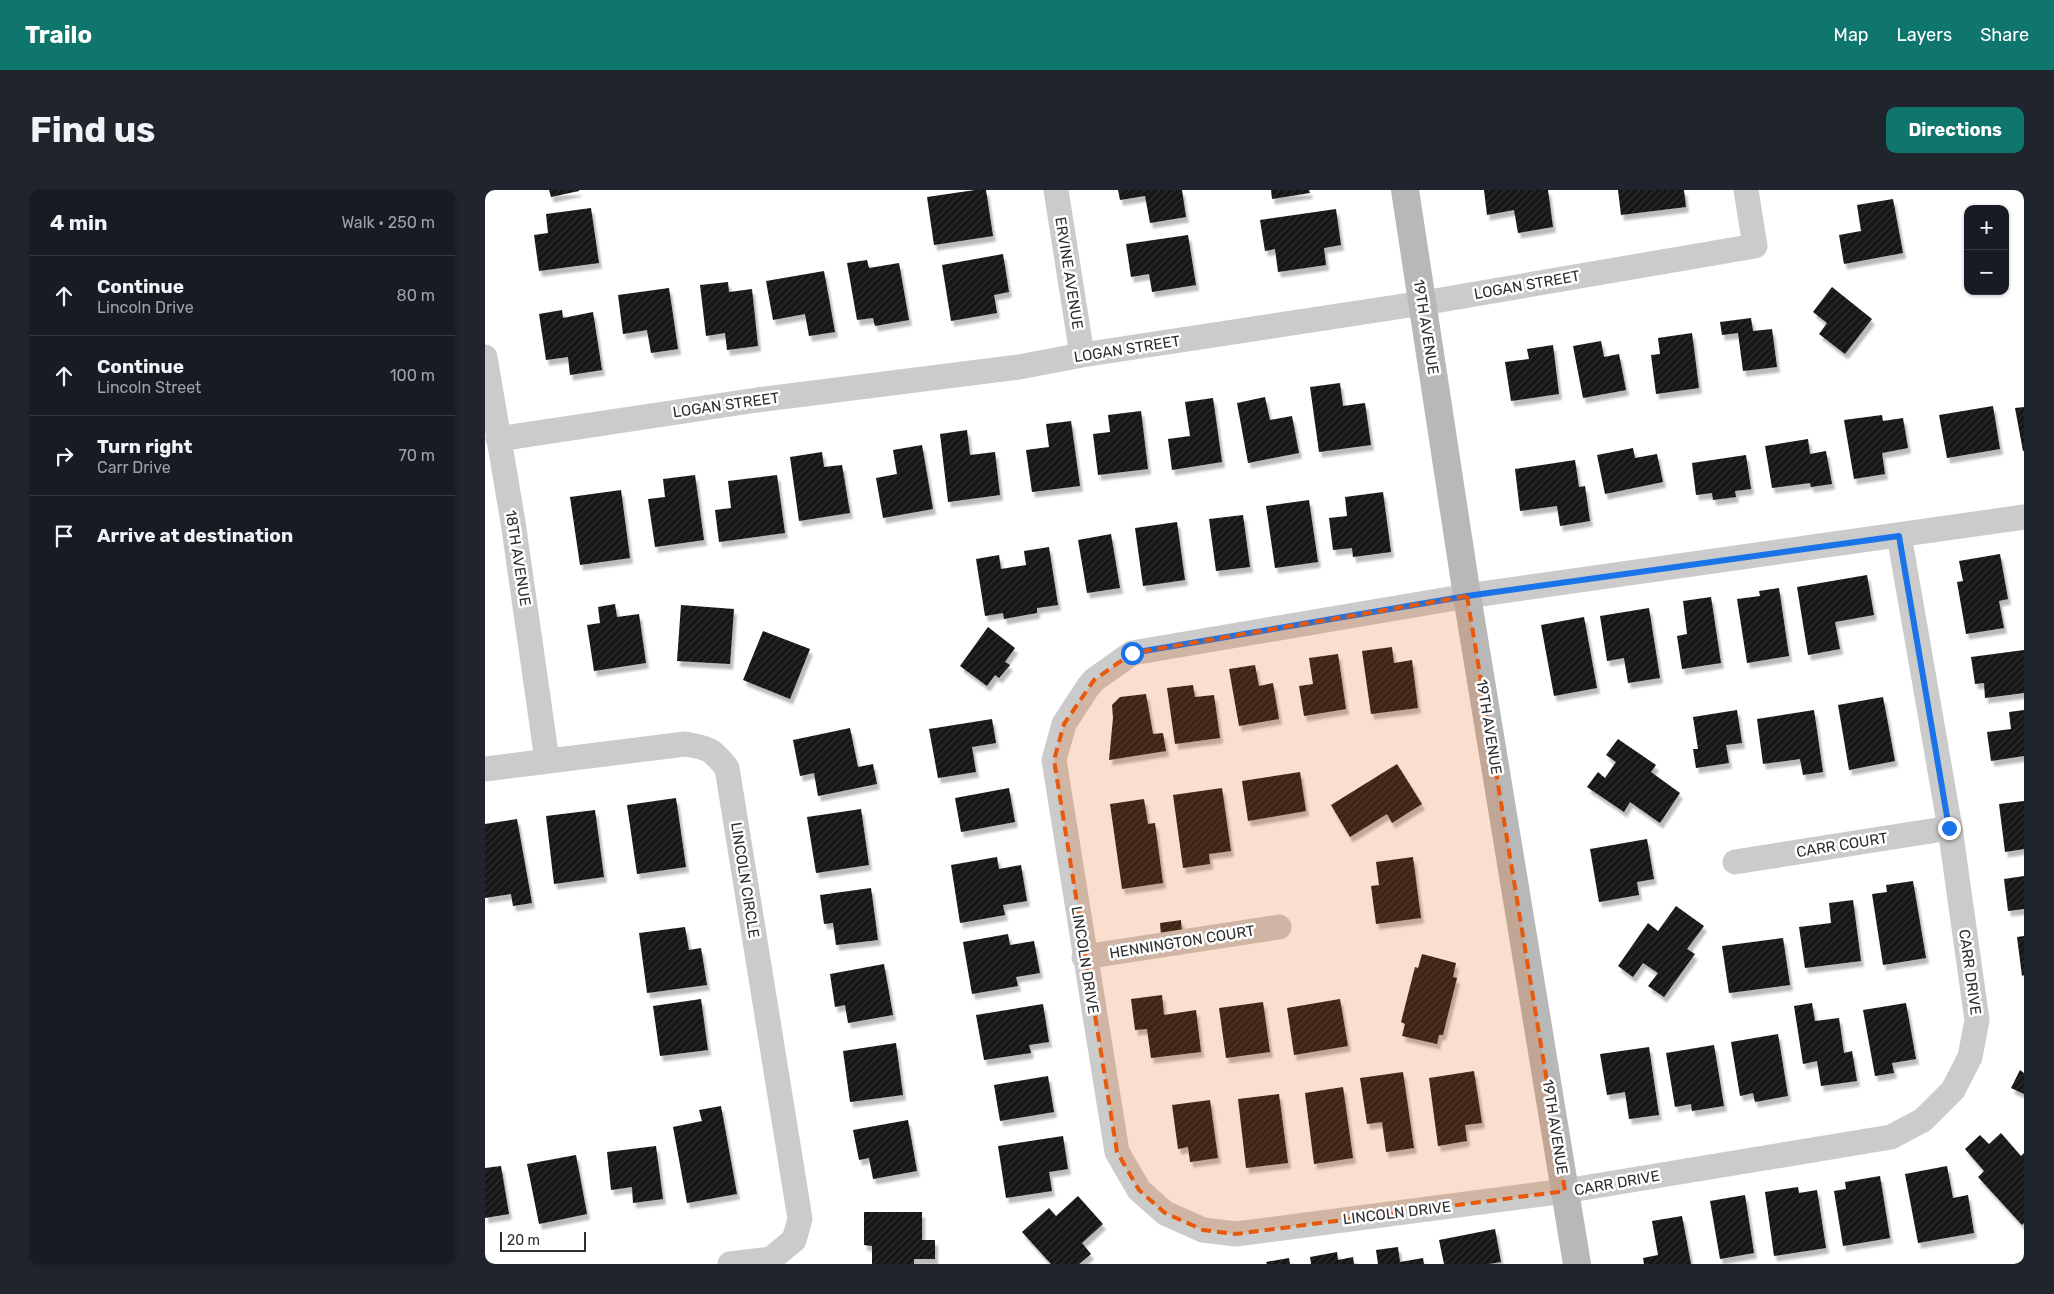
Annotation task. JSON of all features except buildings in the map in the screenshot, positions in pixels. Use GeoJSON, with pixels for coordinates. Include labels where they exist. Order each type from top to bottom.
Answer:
{"type":"FeatureCollection","features":[{"type":"Feature","properties":{"kind":"street","name":"ERVINE AVENUE"},"geometry":{"type":"LineString","coordinates":[[1056,190],[1082,355]]}},
{"type":"Feature","properties":{"kind":"street","name":"19TH AVENUE"},"geometry":{"type":"LineString","coordinates":[[1405,190],[1467,596],[1577,1264]]}},
{"type":"Feature","properties":{"kind":"street","name":"LOGAN STREET"},"geometry":{"type":"LineString","coordinates":[[498,440],[757,400],[1019,367],[1082,355],[1423,303],[1755,246],[1746,190]]}},
{"type":"Feature","properties":{"kind":"street","name":"18TH AVENUE"},"geometry":{"type":"LineString","coordinates":[[485,357],[513,522],[547,760]]}},
{"type":"Feature","properties":{"kind":"street","name":"LINCOLN DRIVE"},"geometry":{"type":"LineString","coordinates":[[1565,1191],[1236,1234],[1203,1230],[1165,1213],[1139,1190],[1117,1152],[1084,957],[1054,760],[1064,724],[1094,680],[1132,653],[1467,596],[2024,517]]}},
{"type":"Feature","properties":{"kind":"street","name":"CARR DRIVE"},"geometry":{"type":"LineString","coordinates":[[1565,1191],[1891,1137],[1923,1120],[1953,1090],[1970,1057],[1977,1020],[1949,828],[1899,536]]}},
{"type":"Feature","properties":{"kind":"street","name":"LINCOLN CIRCLE"},"geometry":{"type":"LineString","coordinates":[[485,769],[685,744],[706,748],[713,752],[727,768],[800,1219],[794,1240],[771,1259],[730,1264]]}},
{"type":"Feature","properties":{"kind":"street","name":"CARR COURT"},"geometry":{"type":"LineString","coordinates":[[1735,862],[1949,828]]}},
{"type":"Feature","properties":{"kind":"street","name":"HENNINGTON COURT"},"geometry":{"type":"LineString","coordinates":[[1084,957],[1279,927]]}},
{"type":"Feature","properties":{"kind":"highlighted area"},"geometry":{"type":"Polygon","coordinates":[[[1467,596],[1565,1191],[1236,1234],[1203,1230],[1165,1213],[1139,1190],[1117,1152],[1054,760],[1064,724],[1094,680],[1132,653],[1467,596]]]}},
{"type":"Feature","properties":{"kind":"route"},"geometry":{"type":"LineString","coordinates":[[1132,653],[1467,596],[1899,536],[1949,828]]}}]}
